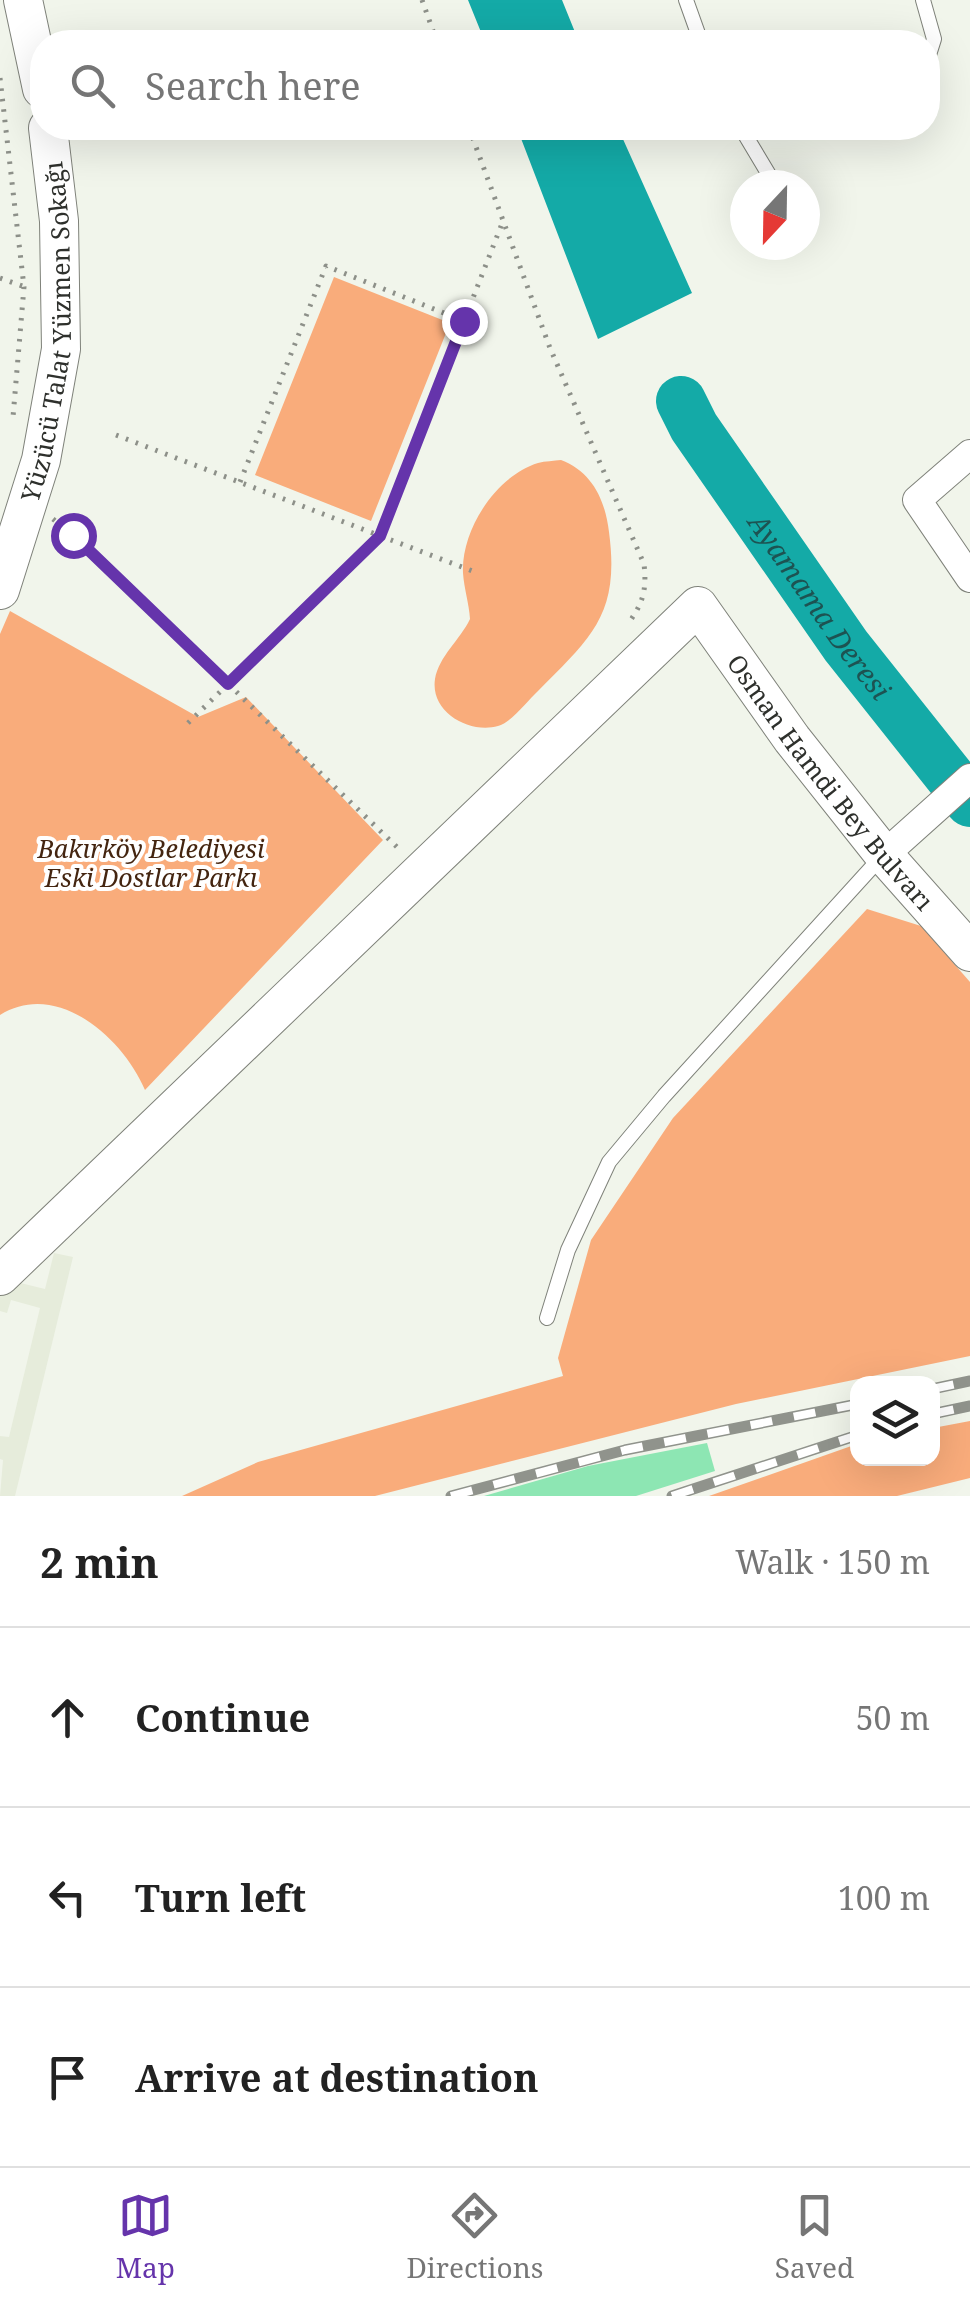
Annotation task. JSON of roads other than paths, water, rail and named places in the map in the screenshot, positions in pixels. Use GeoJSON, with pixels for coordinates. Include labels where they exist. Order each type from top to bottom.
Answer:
{"type":"FeatureCollection","features":[{"type":"Feature","properties":{"kind":"street"},"geometry":{"type":"LineString","coordinates":[[23,0],[30,33]]}},
{"type":"Feature","properties":{"kind":"street","name":"Yüzücü Talat Yüzmen Sokağı"},"geometry":{"type":"LineString","coordinates":[[0,590],[41,460],[61,348],[59,220],[49,140]]}},
{"type":"Feature","properties":{"kind":"street"},"geometry":{"type":"LineString","coordinates":[[970,454],[918,500],[970,578]]}},
{"type":"Feature","properties":{"kind":"street","name":"Osman Hamdi Bey Bulvarı"},"geometry":{"type":"LineString","coordinates":[[0,1276],[698,606],[792,739],[895,845],[970,952]]}},
{"type":"Feature","properties":{"kind":"street"},"geometry":{"type":"LineString","coordinates":[[895,845],[970,778]]}},
{"type":"Feature","properties":{"kind":"lane"},"geometry":{"type":"LineString","coordinates":[[686,0],[697,30]]}},
{"type":"Feature","properties":{"kind":"lane"},"geometry":{"type":"LineString","coordinates":[[923,0],[931,30]]}},
{"type":"Feature","properties":{"kind":"lane"},"geometry":{"type":"LineString","coordinates":[[748,140],[767,170]]}},
{"type":"Feature","properties":{"kind":"lane"},"geometry":{"type":"LineString","coordinates":[[547,1318],[568,1250],[608,1162],[895,845]]}},
{"type":"Feature","properties":{"kind":"water"},"geometry":{"type":"Polygon","coordinates":[[[468,0],[562,0],[574,30],[480,30],[468,0]]]}},
{"type":"Feature","properties":{"kind":"water"},"geometry":{"type":"Polygon","coordinates":[[[522,140],[623,140],[692,293],[598,339],[522,140]]]}},
{"type":"Feature","properties":{"kind":"waterway","name":"Ayamama Deresi"},"geometry":{"type":"LineString","coordinates":[[681,401],[694,427],[846,646],[970,802]]}},
{"type":"Feature","properties":{"kind":"railway"},"geometry":{"type":"LineString","coordinates":[[940,1387],[970,1381]]}},
{"type":"Feature","properties":{"kind":"railway"},"geometry":{"type":"LineString","coordinates":[[451,1496],[625,1450],[850,1406]]}},
{"type":"Feature","properties":{"kind":"railway"},"geometry":{"type":"LineString","coordinates":[[940,1412],[970,1406]]}},
{"type":"Feature","properties":{"kind":"railway"},"geometry":{"type":"LineString","coordinates":[[672,1496],[850,1438]]}},
{"type":"Feature","properties":{"kind":"park label","name":"Bakırköy Belediyesi Eski Dostlar Parkı"},"geometry":{"type":"Point","coordinates":[151,862]}}]}
